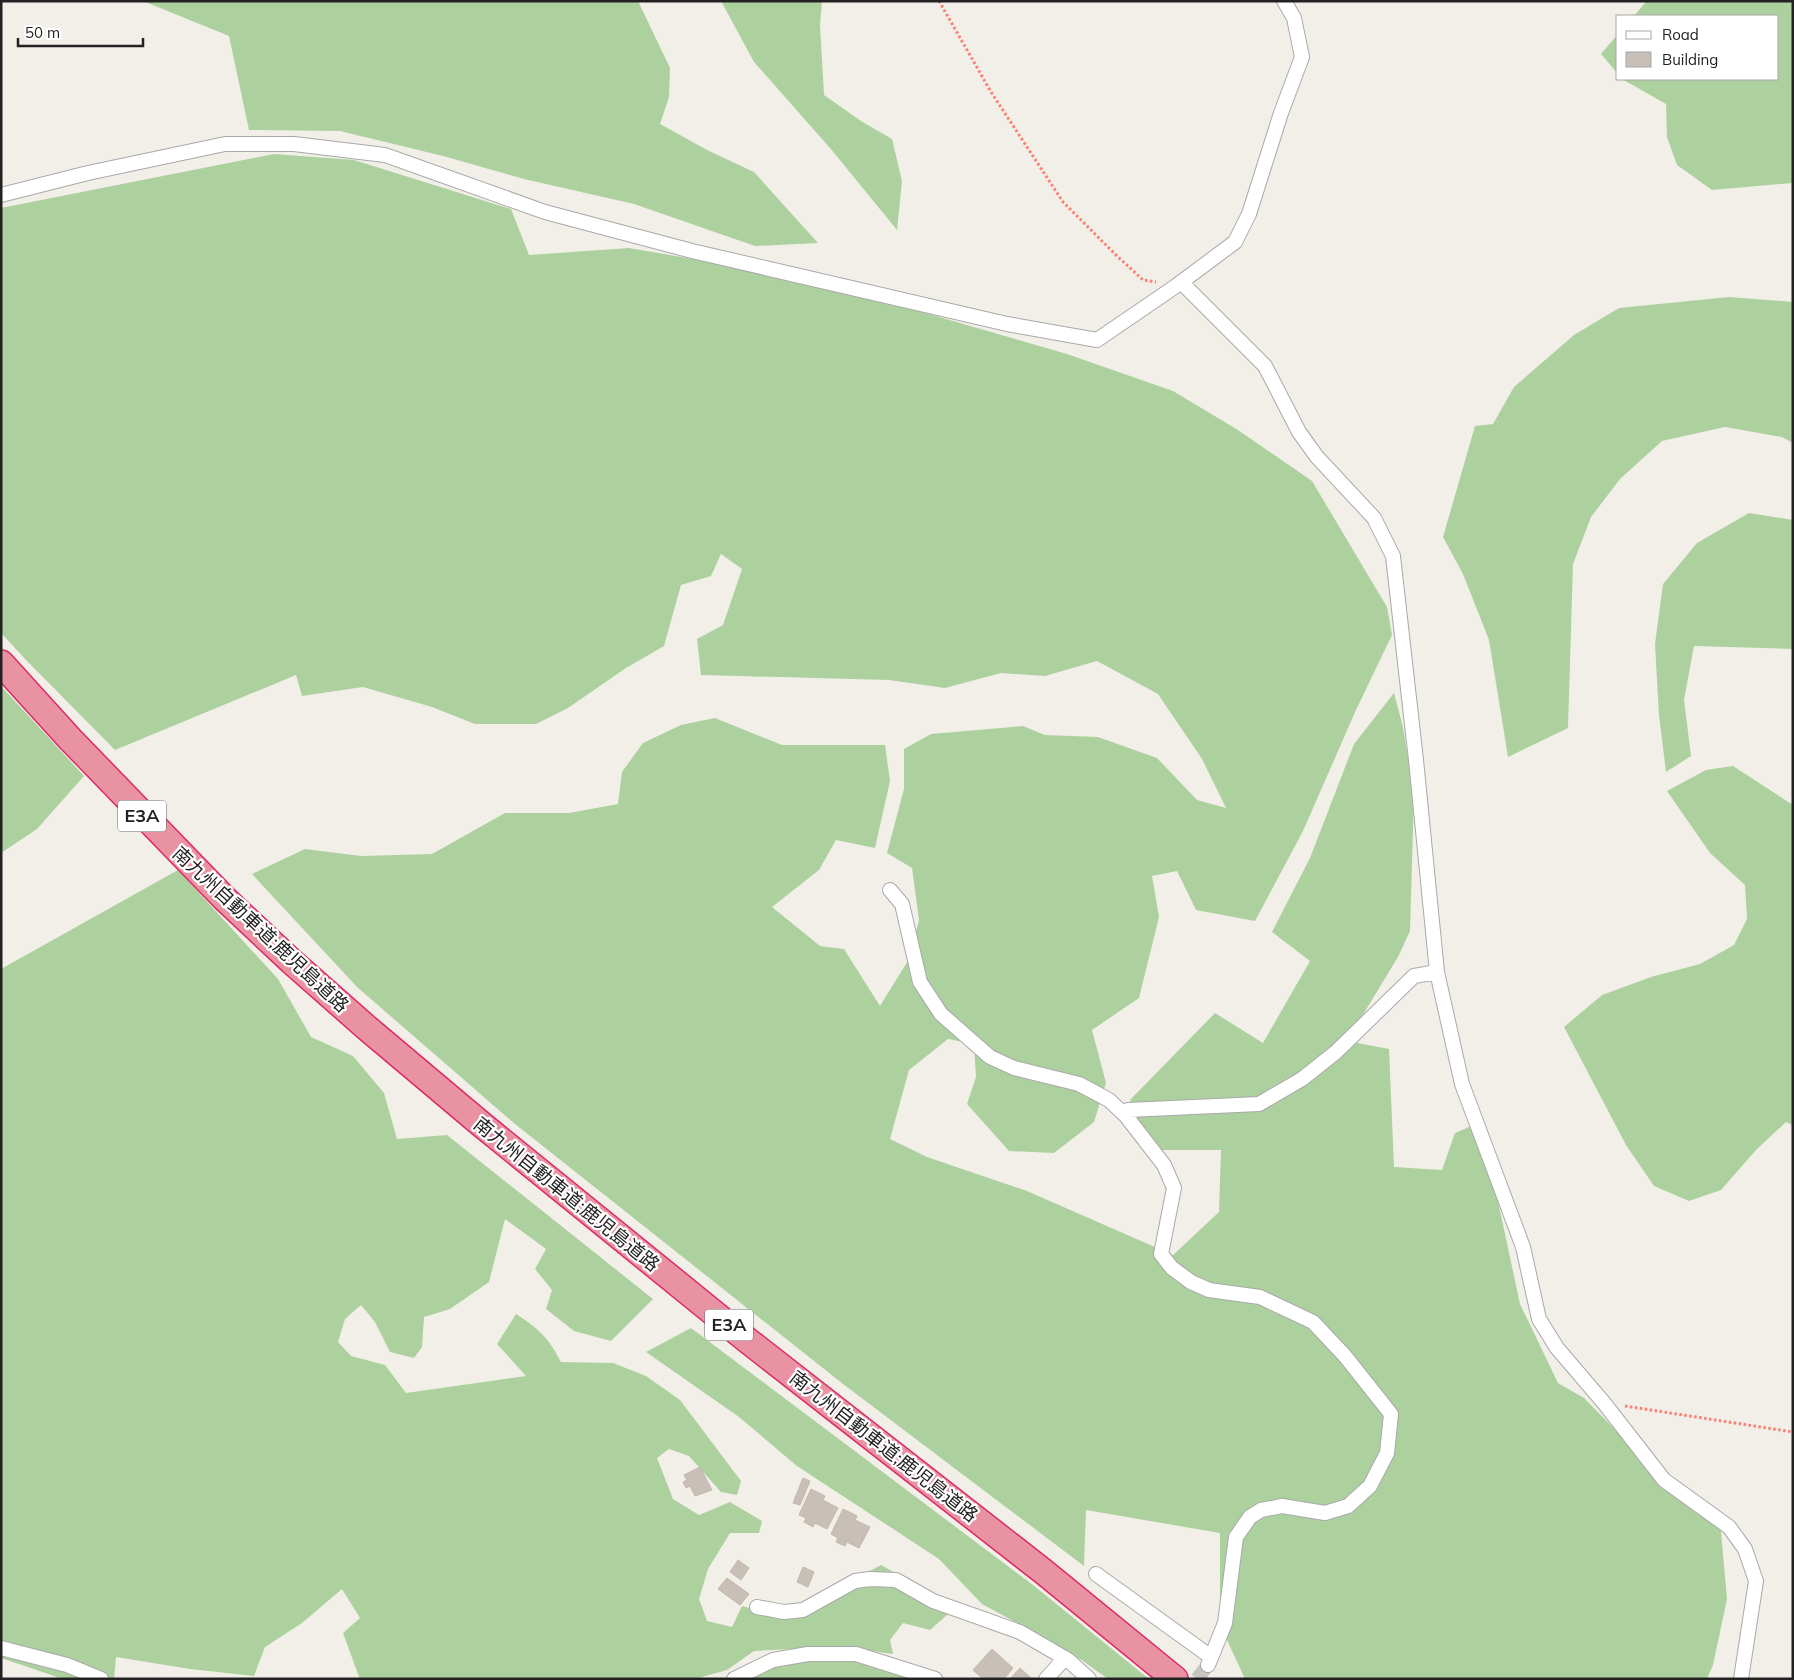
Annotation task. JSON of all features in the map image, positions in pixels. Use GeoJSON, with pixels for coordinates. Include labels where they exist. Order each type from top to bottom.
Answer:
{"type":"FeatureCollection","features":[{"type":"Feature","properties":{"kind":"highway","name":"南九州自動車道;鹿児島道路"},"geometry":{"type":"LineString","coordinates":[[1,663],[152,826],[290,961],[481,1124],[748,1340],[1044,1572],[1175,1679]]}},
{"type":"Feature","properties":{"kind":"street"},"geometry":{"type":"LineString","coordinates":[[1,195],[88,173],[225,144],[294,144],[385,155],[545,212],[692,251],[988,320],[1097,340],[1235,242],[1249,214],[1281,113],[1302,57],[1294,18],[1284,1]]}},
{"type":"Feature","properties":{"kind":"street"},"geometry":{"type":"LineString","coordinates":[[1178,284],[1265,366],[1299,432],[1317,457],[1374,518],[1393,556],[1437,972],[1462,1084],[1523,1247],[1539,1318],[1557,1348],[1604,1403],[1664,1480],[1729,1527],[1745,1548],[1756,1581],[1741,1679]]}},
{"type":"Feature","properties":{"kind":"street"},"geometry":{"type":"LineString","coordinates":[[890,890],[902,904],[920,982],[941,1014],[990,1057],[1014,1068],[1079,1084],[1109,1100],[1126,1116],[1164,1165],[1174,1188],[1161,1254],[1172,1268],[1191,1282],[1208,1290],[1260,1297],[1313,1322],[1345,1356],[1391,1414],[1387,1453],[1370,1486],[1348,1506],[1325,1513],[1282,1506],[1261,1510],[1250,1518],[1236,1537],[1225,1623],[1210,1661],[1096,1574]]}},
{"type":"Feature","properties":{"kind":"street"},"geometry":{"type":"LineString","coordinates":[[1126,1116],[1128,1110],[1259,1104],[1302,1079],[1336,1052],[1414,976],[1437,972]]}},
{"type":"Feature","properties":{"kind":"street"},"geometry":{"type":"LineString","coordinates":[[756,1607],[784,1612],[803,1610],[855,1581],[870,1579],[896,1580],[933,1601],[1020,1632],[1065,1658],[1088,1679]]}},
{"type":"Feature","properties":{"kind":"street"},"geometry":{"type":"LineString","coordinates":[[1,1648],[67,1665],[101,1679]]}},
{"type":"Feature","properties":{"kind":"street"},"geometry":{"type":"LineString","coordinates":[[734,1679],[773,1660],[808,1654],[856,1654],[935,1679]]}},
{"type":"Feature","properties":{"kind":"street"},"geometry":{"type":"LineString","coordinates":[[1046,1679],[1065,1658]]}},
{"type":"Feature","properties":{"kind":"path"},"geometry":{"type":"LineString","coordinates":[[939,1],[991,92],[1063,202],[1116,256],[1143,280],[1178,284]]}},
{"type":"Feature","properties":{"kind":"path"},"geometry":{"type":"LineString","coordinates":[[1604,1403],[1793,1432]]}},
{"type":"Feature","properties":{"kind":"green space"},"geometry":{"type":"Polygon","coordinates":[[[143,1],[638,1],[670,68],[669,97],[660,124],[709,151],[754,172],[818,243],[755,246],[634,204],[524,179],[443,156],[340,131],[249,130],[229,36],[143,1]]]}},
{"type":"Feature","properties":{"kind":"green space"},"geometry":{"type":"Polygon","coordinates":[[[721,1],[822,1],[820,25],[824,95],[861,121],[892,139],[902,181],[897,230],[830,148],[754,62],[721,1]]]}},
{"type":"Feature","properties":{"kind":"green space"},"geometry":{"type":"Polygon","coordinates":[[[1644,1],[1793,1],[1793,183],[1712,190],[1677,165],[1667,137],[1666,104],[1624,80],[1779,80],[1779,15],[1635,15],[1645,3],[1644,1]]]}},
{"type":"Feature","properties":{"kind":"green space"},"geometry":{"type":"Polygon","coordinates":[[[1616,36],[1616,72],[1601,54],[1616,36]]]}},
{"type":"Feature","properties":{"kind":"green space"},"geometry":{"type":"Polygon","coordinates":[[[274,154],[354,160],[511,209],[529,255],[629,248],[804,278],[1067,354],[1173,391],[1238,430],[1312,481],[1387,607],[1392,635],[1356,710],[1303,831],[1255,921],[1196,910],[1177,871],[1152,876],[1159,917],[1139,998],[1092,1030],[1106,1083],[1094,1122],[1054,1153],[1009,1151],[967,1104],[976,1077],[974,1044],[948,1039],[909,1070],[890,1139],[927,1157],[1027,1191],[1173,1255],[1219,1212],[1221,1150],[1151,1150],[1130,1100],[1215,1013],[1263,1043],[1310,961],[1272,932],[1310,858],[1354,744],[1394,693],[1403,727],[1414,795],[1410,931],[1398,957],[1347,1041],[1389,1049],[1394,1167],[1442,1170],[1455,1133],[1481,1122],[1520,1304],[1558,1383],[1584,1398],[1638,1453],[1720,1521],[1727,1599],[1713,1665],[1707,1679],[1245,1679],[1220,1625],[1220,1533],[1086,1510],[1084,1566],[843,1384],[515,1124],[357,987],[252,874],[305,849],[361,856],[432,854],[505,813],[569,813],[618,804],[622,772],[643,743],[681,725],[715,718],[782,745],[885,745],[890,781],[875,848],[836,840],[819,870],[772,907],[820,946],[844,949],[880,1006],[909,959],[919,920],[912,868],[887,853],[904,789],[904,749],[931,734],[1023,726],[1045,735],[1098,737],[1157,758],[1197,800],[1226,808],[1202,759],[1158,694],[1097,661],[1045,676],[1001,673],[945,688],[889,680],[701,675],[697,639],[723,625],[742,569],[721,554],[711,576],[681,585],[664,646],[626,668],[568,708],[536,724],[475,724],[432,707],[363,687],[302,696],[296,675],[115,750],[27,661],[1,633],[1,208],[274,154]]]}},
{"type":"Feature","properties":{"kind":"green space"},"geometry":{"type":"Polygon","coordinates":[[[1729,297],[1793,302],[1793,443],[1782,437],[1725,427],[1662,441],[1620,479],[1591,517],[1573,564],[1568,728],[1508,757],[1489,640],[1463,574],[1443,537],[1475,426],[1493,424],[1514,387],[1574,335],[1619,308],[1729,297]]]}},
{"type":"Feature","properties":{"kind":"green space"},"geometry":{"type":"Polygon","coordinates":[[[1749,513],[1793,520],[1793,649],[1694,646],[1684,700],[1691,756],[1666,772],[1659,715],[1655,644],[1663,584],[1697,543],[1749,513]]]}},
{"type":"Feature","properties":{"kind":"green space"},"geometry":{"type":"Polygon","coordinates":[[[1,686],[84,776],[37,829],[1,853],[1,686]]]}},
{"type":"Feature","properties":{"kind":"green space"},"geometry":{"type":"Polygon","coordinates":[[[1733,766],[1793,805],[1793,1125],[1786,1122],[1756,1150],[1721,1190],[1689,1201],[1654,1186],[1626,1145],[1564,1027],[1602,995],[1651,977],[1700,964],[1734,945],[1747,919],[1745,885],[1710,853],[1667,791],[1706,770],[1733,766]]]}},
{"type":"Feature","properties":{"kind":"green space"},"geometry":{"type":"Polygon","coordinates":[[[178,870],[278,979],[311,1037],[353,1056],[384,1093],[397,1139],[447,1135],[653,1299],[611,1341],[574,1331],[546,1309],[552,1290],[535,1269],[546,1249],[505,1219],[489,1282],[450,1309],[424,1317],[422,1347],[414,1358],[390,1352],[375,1322],[361,1305],[345,1319],[338,1342],[351,1356],[385,1365],[406,1393],[526,1376],[497,1344],[516,1314],[542,1334],[552,1346],[561,1362],[613,1363],[646,1376],[680,1400],[741,1481],[737,1495],[721,1492],[689,1456],[669,1449],[657,1458],[673,1499],[699,1515],[730,1502],[762,1521],[759,1533],[730,1533],[708,1569],[699,1599],[707,1621],[732,1627],[742,1606],[781,1617],[807,1599],[855,1579],[881,1565],[956,1607],[930,1630],[903,1623],[890,1640],[893,1654],[857,1649],[811,1648],[754,1651],[727,1670],[695,1679],[362,1679],[359,1677],[343,1633],[360,1618],[342,1589],[302,1623],[265,1647],[254,1676],[190,1669],[116,1657],[114,1679],[63,1679],[1,1658],[1,969],[178,870]]]}},
{"type":"Feature","properties":{"kind":"green space"},"geometry":{"type":"Polygon","coordinates":[[[691,1328],[1033,1585],[1149,1679],[1108,1679],[1083,1661],[982,1604],[939,1559],[797,1466],[739,1417],[646,1352],[691,1328]]]}},
{"type":"Feature","properties":{"kind":"green space"},"geometry":{"type":"Polygon","coordinates":[[[836,1657],[885,1664],[927,1679],[729,1679],[779,1660],[836,1657]]]}},
{"type":"Feature","properties":{"kind":"building"},"geometry":{"type":"Polygon","coordinates":[[[700,1467],[712,1490],[695,1496],[690,1486],[686,1488],[683,1482],[687,1480],[684,1475],[700,1467]]]}},
{"type":"Feature","properties":{"kind":"building"},"geometry":{"type":"Polygon","coordinates":[[[803,1478],[810,1481],[800,1505],[793,1503],[803,1478]]]}},
{"type":"Feature","properties":{"kind":"building"},"geometry":{"type":"Polygon","coordinates":[[[811,1489],[825,1496],[823,1500],[838,1508],[827,1529],[815,1523],[813,1527],[804,1522],[806,1518],[799,1515],[811,1489]]]}},
{"type":"Feature","properties":{"kind":"building"},"geometry":{"type":"Polygon","coordinates":[[[843,1509],[857,1516],[855,1520],[870,1527],[859,1548],[847,1542],[845,1546],[836,1542],[838,1538],[831,1534],[843,1509]]]}},
{"type":"Feature","properties":{"kind":"building"},"geometry":{"type":"Polygon","coordinates":[[[738,1560],[749,1568],[741,1580],[730,1572],[738,1560]]]}},
{"type":"Feature","properties":{"kind":"building"},"geometry":{"type":"Polygon","coordinates":[[[803,1567],[814,1572],[808,1587],[797,1582],[803,1567]]]}},
{"type":"Feature","properties":{"kind":"building"},"geometry":{"type":"Polygon","coordinates":[[[727,1578],[749,1594],[740,1605],[718,1589],[727,1578]]]}},
{"type":"Feature","properties":{"kind":"building"},"geometry":{"type":"Polygon","coordinates":[[[992,1649],[1013,1668],[1004,1679],[983,1679],[973,1670],[992,1649]]]}},
{"type":"Feature","properties":{"kind":"building"},"geometry":{"type":"Polygon","coordinates":[[[1020,1668],[1032,1679],[1010,1679],[1020,1668]]]}},
{"type":"Feature","properties":{"kind":"tunnel"},"geometry":{"type":"LineString","coordinates":[[1197,1679],[1208,1665]]}}]}
